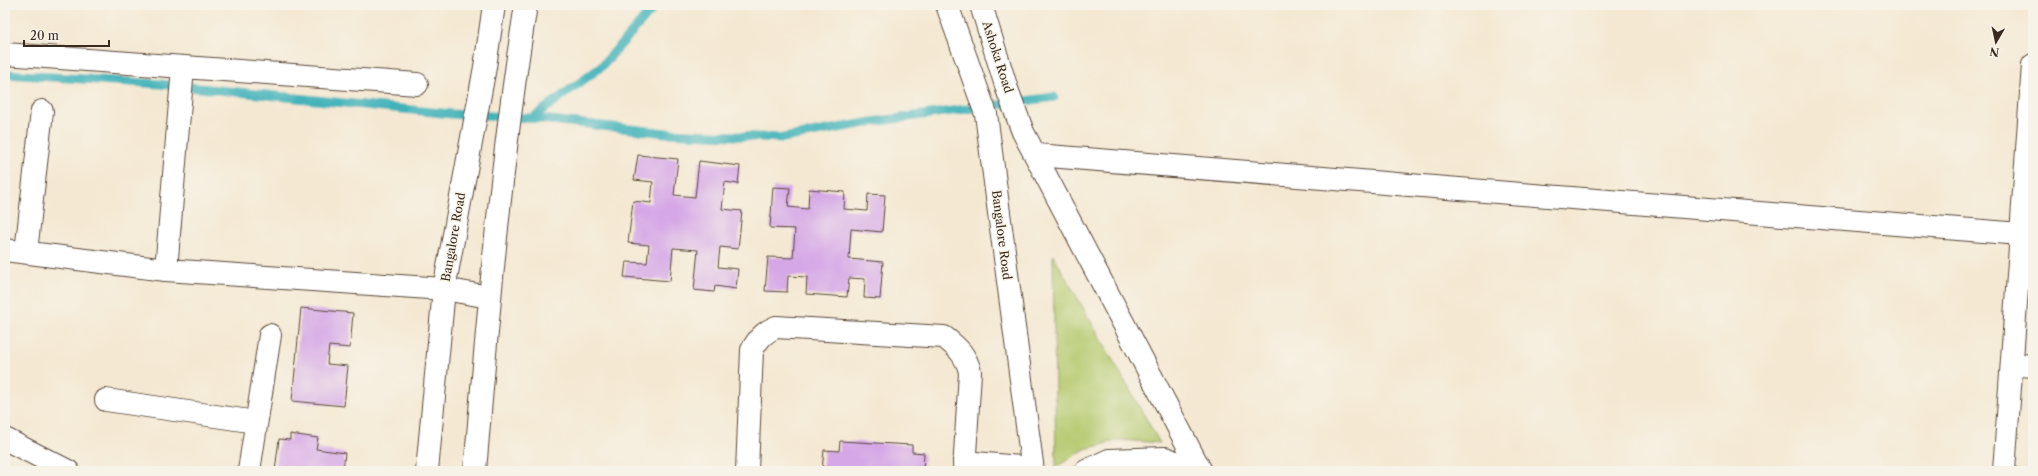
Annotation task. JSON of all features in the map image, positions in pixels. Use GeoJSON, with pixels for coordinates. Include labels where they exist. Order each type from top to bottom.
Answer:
{"type":"FeatureCollection","features":[{"type":"Feature","properties":{"kind":"street","name":"Bangalore Road"},"geometry":{"type":"LineString","coordinates":[[427,471],[444,289],[485,67],[494,5]]}},
{"type":"Feature","properties":{"kind":"street"},"geometry":{"type":"LineString","coordinates":[[475,471],[489,297],[516,64],[526,5]]}},
{"type":"Feature","properties":{"kind":"street","name":"Bangalore Road"},"geometry":{"type":"LineString","coordinates":[[947,5],[983,106],[1033,470]]}},
{"type":"Feature","properties":{"kind":"street","name":"Ashoka Road"},"geometry":{"type":"LineString","coordinates":[[980,5],[1007,89],[1023,132],[1200,471]]}},
{"type":"Feature","properties":{"kind":"street"},"geometry":{"type":"LineString","coordinates":[[5,54],[417,84]]}},
{"type":"Feature","properties":{"kind":"street"},"geometry":{"type":"LineString","coordinates":[[2004,471],[2012,364],[2027,234],[2033,65]]}},
{"type":"Feature","properties":{"kind":"street"},"geometry":{"type":"LineString","coordinates":[[166,270],[182,67]]}},
{"type":"Feature","properties":{"kind":"street"},"geometry":{"type":"LineString","coordinates":[[26,252],[42,111]]}},
{"type":"Feature","properties":{"kind":"street"},"geometry":{"type":"LineString","coordinates":[[1036,155],[2027,234]]}},
{"type":"Feature","properties":{"kind":"street"},"geometry":{"type":"LineString","coordinates":[[5,250],[166,270],[444,289],[489,297]]}},
{"type":"Feature","properties":{"kind":"street"},"geometry":{"type":"LineString","coordinates":[[748,471],[752,350],[758,339],[767,331],[776,327],[944,337],[960,349],[967,360],[970,372],[964,466],[1033,470]]}},
{"type":"Feature","properties":{"kind":"street"},"geometry":{"type":"LineString","coordinates":[[249,471],[270,335]]}},
{"type":"Feature","properties":{"kind":"street"},"geometry":{"type":"LineString","coordinates":[[2012,364],[2033,366]]}},
{"type":"Feature","properties":{"kind":"street"},"geometry":{"type":"LineString","coordinates":[[106,400],[256,422]]}},
{"type":"Feature","properties":{"kind":"street"},"geometry":{"type":"LineString","coordinates":[[5,439],[68,471]]}},
{"type":"Feature","properties":{"kind":"street"},"geometry":{"type":"LineString","coordinates":[[1086,471],[1110,460],[1165,458],[1200,471]]}},
{"type":"Feature","properties":{"kind":"green space"},"geometry":{"type":"Polygon","coordinates":[[[1053,255],[1160,443],[1120,440],[1085,449],[1056,467],[1053,255]]]}},
{"type":"Feature","properties":{"kind":"building"},"geometry":{"type":"Polygon","coordinates":[[[638,155],[678,159],[674,195],[695,197],[699,161],[740,166],[738,184],[725,182],[722,209],[742,211],[738,249],[720,247],[718,267],[738,269],[736,289],[715,286],[714,292],[694,290],[698,250],[673,248],[670,281],[624,277],[626,262],[647,263],[649,245],[628,243],[633,201],[651,203],[653,182],[634,180],[638,155]]]}},
{"type":"Feature","properties":{"kind":"building"},"geometry":{"type":"Polygon","coordinates":[[[773,187],[790,188],[788,207],[808,209],[809,189],[845,192],[844,209],[867,211],[868,194],[885,195],[882,232],[851,229],[849,259],[883,262],[880,299],[864,298],[865,279],[849,278],[847,297],[806,294],[807,277],[788,276],[787,292],[765,291],[768,257],[793,258],[795,229],[770,228],[773,187]]]}},
{"type":"Feature","properties":{"kind":"building"},"geometry":{"type":"Polygon","coordinates":[[[301,308],[353,313],[350,348],[329,346],[327,364],[348,366],[344,406],[292,401],[301,308]]]}},
{"type":"Feature","properties":{"kind":"building"},"geometry":{"type":"Polygon","coordinates":[[[290,434],[318,438],[316,449],[345,453],[343,471],[275,471],[279,439],[290,440],[290,434]]]}},
{"type":"Feature","properties":{"kind":"building"},"geometry":{"type":"Polygon","coordinates":[[[840,441],[912,445],[912,452],[924,453],[923,471],[822,471],[824,450],[839,451],[840,441]]]}},
{"type":"Feature","properties":{"kind":"waterway"},"geometry":{"type":"LineString","coordinates":[[532,118],[601,67],[656,5]]}},
{"type":"Feature","properties":{"kind":"waterway"},"geometry":{"type":"LineString","coordinates":[[5,74],[160,84],[451,114],[532,118],[666,133],[783,138],[872,122],[1054,97]]}}]}
